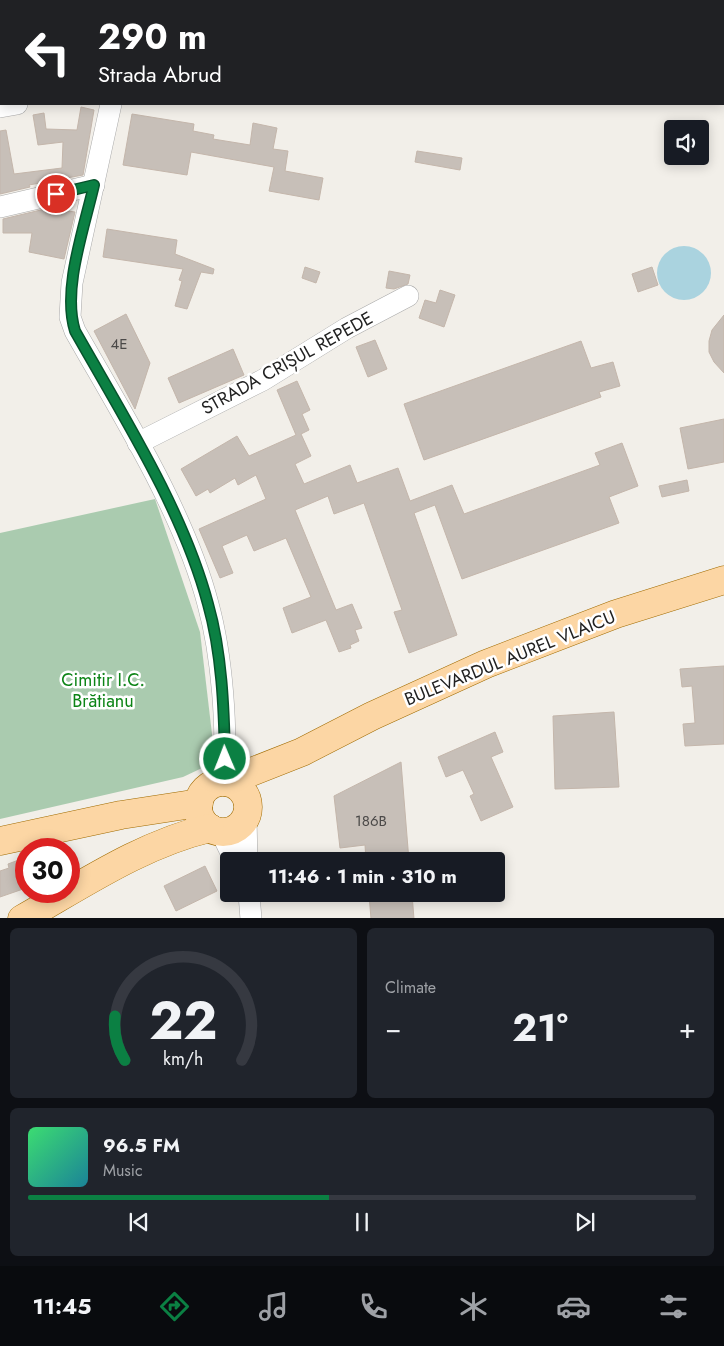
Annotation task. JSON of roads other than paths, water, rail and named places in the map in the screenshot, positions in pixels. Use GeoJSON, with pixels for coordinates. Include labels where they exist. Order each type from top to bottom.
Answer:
{"type":"FeatureCollection","features":[{"type":"Feature","properties":{"kind":"main road","name":"BULEVARDUL AUREL VLAICU"},"geometry":{"type":"LineString","coordinates":[[22,918],[131,858],[213,803],[302,752],[397,704],[504,657],[616,614],[724,580]]}},
{"type":"Feature","properties":{"kind":"main road","name":"BULEVARDUL AUREL VLAICU"},"geometry":{"type":"LineString","coordinates":[[247,814],[268,781],[302,752]]}},
{"type":"Feature","properties":{"kind":"main road"},"geometry":{"type":"LineString","coordinates":[[0,841],[121,815],[213,803],[240,788],[245,795],[247,814],[235,828],[213,803]]}},
{"type":"Feature","properties":{"kind":"street"},"geometry":{"type":"LineString","coordinates":[[111,105],[72,283],[70,316],[75,331],[138,443],[178,524],[208,602],[217,645],[225,733],[213,803],[232,852]]}},
{"type":"Feature","properties":{"kind":"street"},"geometry":{"type":"LineString","coordinates":[[0,207],[94,185]]}},
{"type":"Feature","properties":{"kind":"street","name":"STRADA CRIȘUL REPEDE"},"geometry":{"type":"LineString","coordinates":[[138,443],[263,380],[348,328],[408,296]]}},
{"type":"Feature","properties":{"kind":"street"},"geometry":{"type":"LineString","coordinates":[[247,814],[247,852]]}},
{"type":"Feature","properties":{"kind":"street"},"geometry":{"type":"LineString","coordinates":[[250,902],[251,918]]}},
{"type":"Feature","properties":{"kind":"water"},"geometry":{"type":"Polygon","coordinates":[[[684,246],[703,254],[711,273],[703,292],[684,300],[665,292],[657,273],[665,254],[684,246]]]}},
{"type":"Feature","properties":{"kind":"park label","name":"Cimitir I.C. Brătianu"},"geometry":{"type":"Point","coordinates":[103,690]}}]}
